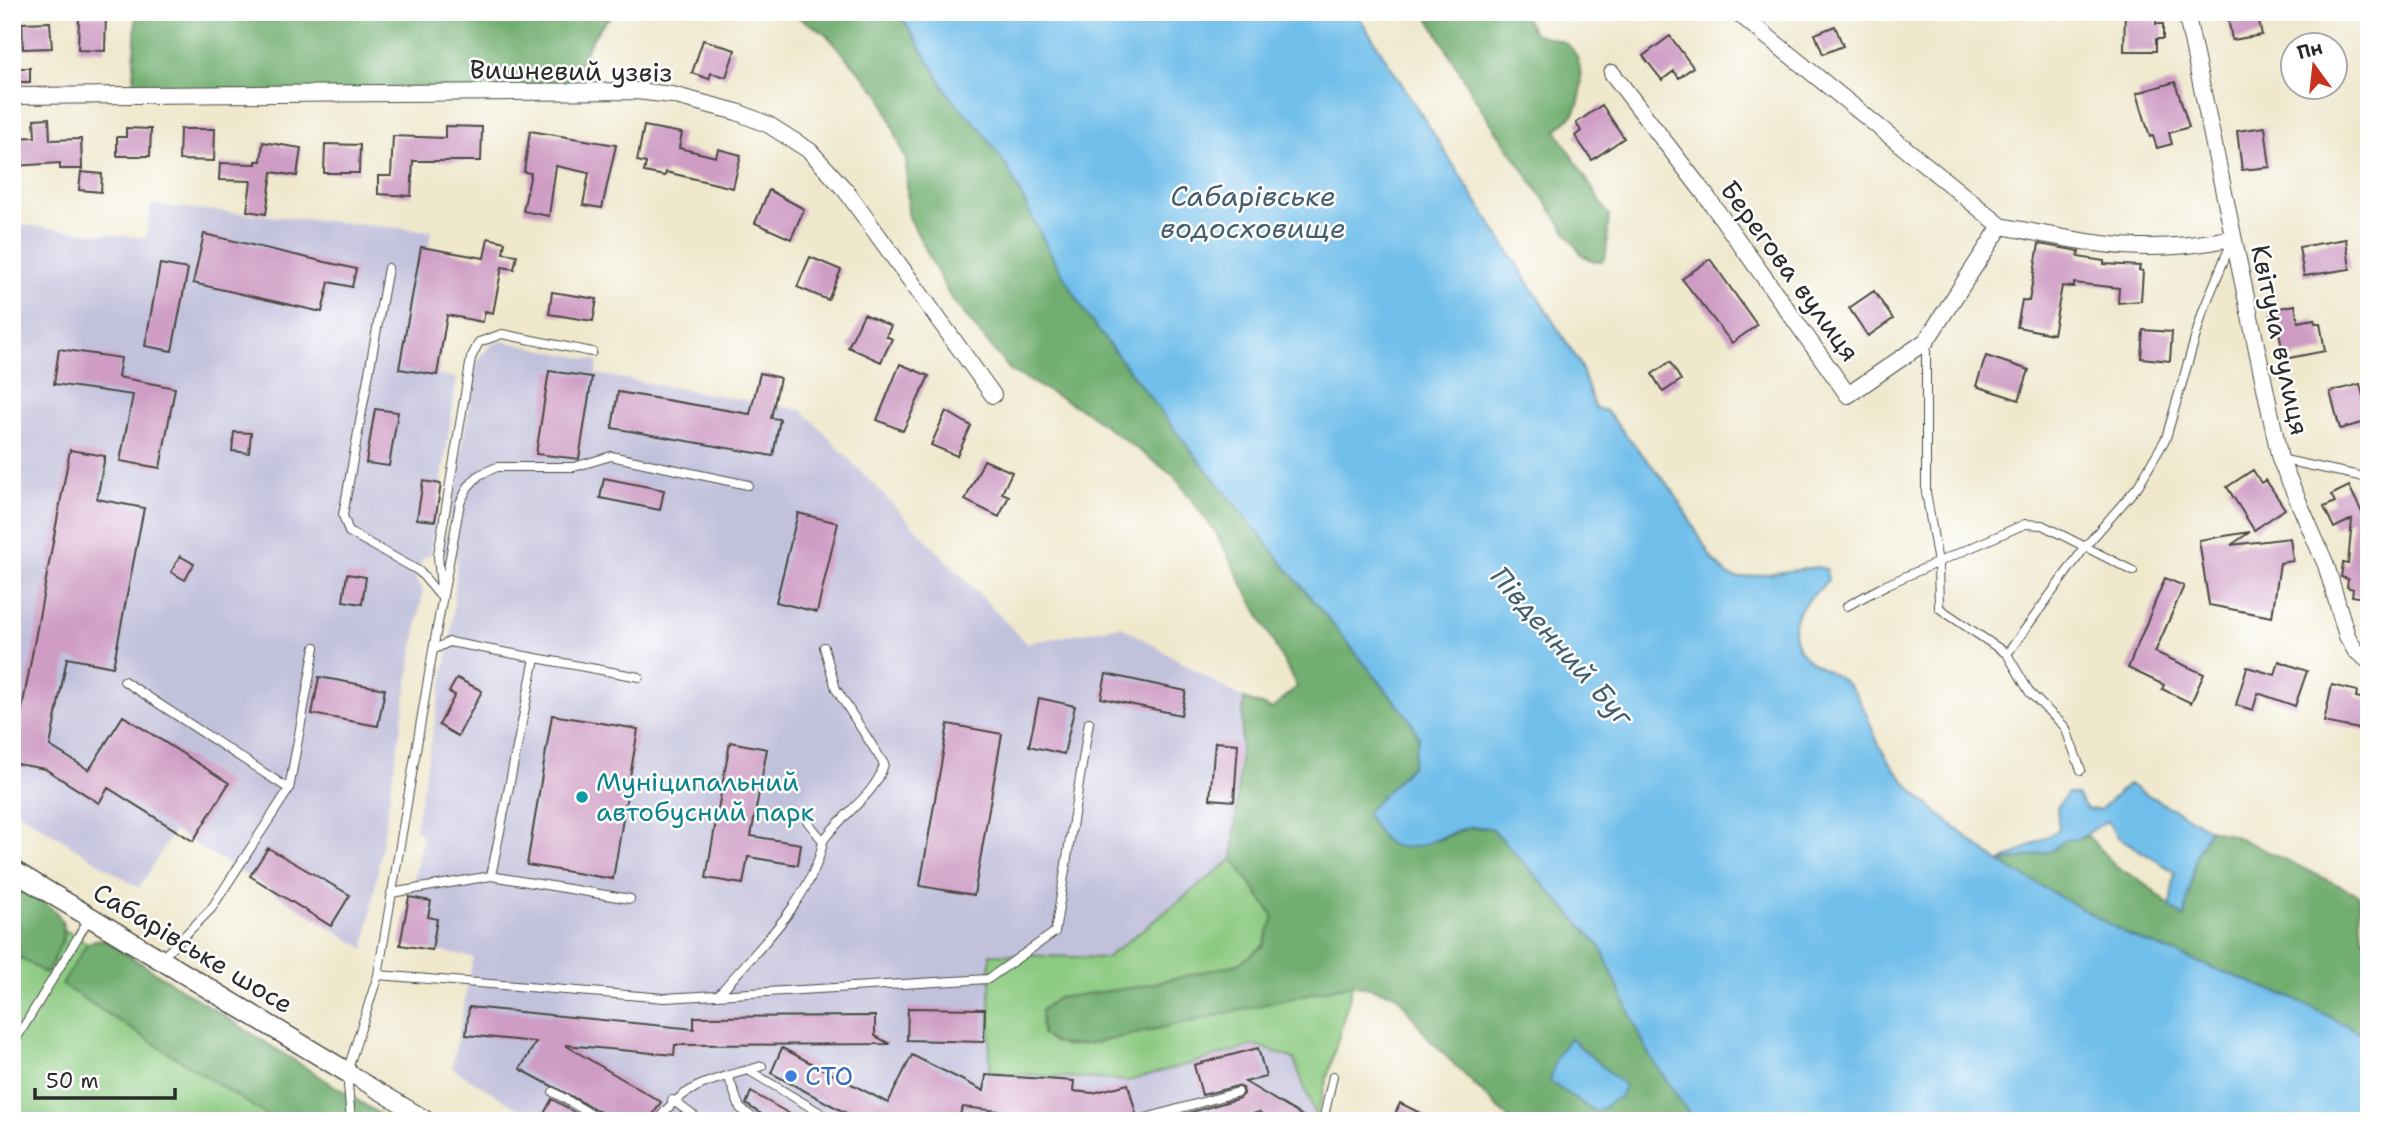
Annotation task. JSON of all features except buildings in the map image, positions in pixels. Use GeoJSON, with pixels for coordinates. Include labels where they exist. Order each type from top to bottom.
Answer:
{"type":"FeatureCollection","features":[{"type":"Feature","properties":{"kind":"street"},"geometry":{"type":"LineString","coordinates":[[1737,12],[2001,226],[2127,249],[2190,247],[2233,238]]}},
{"type":"Feature","properties":{"kind":"street","name":"Квітуча вулиця"},"geometry":{"type":"LineString","coordinates":[[2186,12],[2280,459],[2326,565],[2347,636],[2355,650],[2369,661]]}},
{"type":"Feature","properties":{"kind":"street","name":"Берегова вулиця"},"geometry":{"type":"LineString","coordinates":[[1612,73],[1704,193],[1848,395],[1926,341],[2001,226]]}},
{"type":"Feature","properties":{"kind":"street","name":"Вишневий узвіз"},"geometry":{"type":"LineString","coordinates":[[12,96],[636,91],[672,95],[737,112],[789,137],[829,170],[993,395]]}},
{"type":"Feature","properties":{"kind":"street","name":"Сабарівське шосе"},"geometry":{"type":"LineString","coordinates":[[12,870],[347,1072]]}},
{"type":"Feature","properties":{"kind":"street"},"geometry":{"type":"LineString","coordinates":[[347,1072],[405,1113],[429,1121]]}},
{"type":"Feature","properties":{"kind":"lane"},"geometry":{"type":"LineString","coordinates":[[2007,654],[2085,547],[2138,486],[2166,438],[2203,311],[2233,238]]}},
{"type":"Feature","properties":{"kind":"lane"},"geometry":{"type":"LineString","coordinates":[[388,268],[344,515],[349,532],[419,571],[442,598]]}},
{"type":"Feature","properties":{"kind":"lane"},"geometry":{"type":"LineString","coordinates":[[442,598],[438,555],[471,358],[479,342],[502,334],[592,352]]}},
{"type":"Feature","properties":{"kind":"lane"},"geometry":{"type":"LineString","coordinates":[[1926,341],[1926,492],[1938,563],[1939,608],[2007,654],[2030,692],[2065,727],[2081,770]]}},
{"type":"Feature","properties":{"kind":"lane"},"geometry":{"type":"LineString","coordinates":[[351,1121],[347,1072],[378,975],[442,598],[460,503],[468,486],[479,475],[497,467],[574,467],[611,456],[748,485]]}},
{"type":"Feature","properties":{"kind":"lane"},"geometry":{"type":"LineString","coordinates":[[2280,459],[2369,478]]}},
{"type":"Feature","properties":{"kind":"lane"},"geometry":{"type":"LineString","coordinates":[[1847,606],[1886,585],[2025,524],[2042,525],[2133,571]]}},
{"type":"Feature","properties":{"kind":"lane"},"geometry":{"type":"LineString","coordinates":[[433,650],[449,642],[639,677]]}},
{"type":"Feature","properties":{"kind":"lane"},"geometry":{"type":"LineString","coordinates":[[160,960],[211,909],[289,789],[315,646]]}},
{"type":"Feature","properties":{"kind":"lane"},"geometry":{"type":"LineString","coordinates":[[719,995],[788,914],[820,859],[823,841],[835,823],[876,785],[884,764],[836,689],[824,646]]}},
{"type":"Feature","properties":{"kind":"lane"},"geometry":{"type":"LineString","coordinates":[[491,876],[535,658]]}},
{"type":"Feature","properties":{"kind":"lane"},"geometry":{"type":"LineString","coordinates":[[124,681],[289,789]]}},
{"type":"Feature","properties":{"kind":"lane"},"geometry":{"type":"LineString","coordinates":[[378,975],[665,998],[988,979],[1055,932],[1089,722]]}},
{"type":"Feature","properties":{"kind":"lane"},"geometry":{"type":"LineString","coordinates":[[807,821],[823,841]]}},
{"type":"Feature","properties":{"kind":"lane"},"geometry":{"type":"LineString","coordinates":[[391,893],[491,876],[630,899]]}},
{"type":"Feature","properties":{"kind":"lane"},"geometry":{"type":"LineString","coordinates":[[12,1046],[90,917]]}},
{"type":"Feature","properties":{"kind":"lane"},"geometry":{"type":"LineString","coordinates":[[657,1121],[672,1100],[699,1085],[762,1066]]}},
{"type":"Feature","properties":{"kind":"lane"},"geometry":{"type":"LineString","coordinates":[[748,1070],[834,1121]]}},
{"type":"Feature","properties":{"kind":"lane"},"geometry":{"type":"LineString","coordinates":[[728,1076],[740,1108],[757,1121]]}},
{"type":"Feature","properties":{"kind":"lane"},"geometry":{"type":"LineString","coordinates":[[1323,1121],[1333,1076]]}},
{"type":"Feature","properties":{"kind":"lane"},"geometry":{"type":"LineString","coordinates":[[1135,1121],[1238,1091]]}},
{"type":"Feature","properties":{"kind":"lane"},"geometry":{"type":"LineString","coordinates":[[553,1092],[603,1121]]}},
{"type":"Feature","properties":{"kind":"lane"},"geometry":{"type":"LineString","coordinates":[[672,1100],[701,1121]]}},
{"type":"Feature","properties":{"kind":"shaded area"},"geometry":{"type":"Polygon","coordinates":[[[151,205],[431,231],[429,248],[459,254],[437,375],[457,378],[431,554],[421,560],[417,580],[423,590],[365,949],[174,831],[139,888],[12,808],[12,224],[146,238],[151,205]]]}},
{"type":"Feature","properties":{"kind":"shaded area"},"geometry":{"type":"Polygon","coordinates":[[[502,341],[598,361],[596,374],[802,410],[1026,643],[1121,626],[1244,699],[1233,859],[1106,958],[1019,958],[990,1071],[1128,1081],[1256,1045],[1294,1059],[1317,1121],[539,1121],[452,1068],[473,957],[400,945],[423,837],[415,829],[452,629],[457,558],[443,555],[477,361],[491,345],[502,341]]]}},
{"type":"Feature","properties":{"kind":"green space"},"geometry":{"type":"Polygon","coordinates":[[[136,12],[617,12],[594,36],[566,91],[133,95],[136,12]]]}},
{"type":"Feature","properties":{"kind":"green space"},"geometry":{"type":"Polygon","coordinates":[[[789,12],[899,12],[951,98],[979,127],[1007,167],[1047,247],[1088,317],[1189,448],[1409,718],[1419,737],[1412,765],[1367,813],[1384,840],[1395,845],[1438,840],[1468,828],[1492,828],[1600,946],[1648,1053],[1694,1121],[1511,1121],[1429,1039],[1397,995],[1353,984],[1095,1043],[1061,1044],[1042,1034],[1041,1011],[1057,998],[1137,987],[1238,964],[1263,946],[1274,917],[1233,859],[1244,699],[1272,709],[1297,687],[1216,533],[1174,476],[1085,411],[1011,371],[950,297],[908,215],[906,161],[881,96],[825,33],[789,12]]]}},
{"type":"Feature","properties":{"kind":"green space"},"geometry":{"type":"Polygon","coordinates":[[[1425,12],[1522,12],[1533,32],[1561,41],[1571,48],[1581,74],[1579,102],[1574,113],[1556,130],[1609,216],[1606,255],[1602,261],[1593,261],[1582,255],[1482,110],[1425,12]]]}},
{"type":"Feature","properties":{"kind":"green space"},"geometry":{"type":"Polygon","coordinates":[[[2209,829],[2235,836],[2359,895],[2362,937],[2369,938],[2369,1037],[2297,1000],[2132,937],[1999,863],[2051,851],[2066,838],[2077,840],[2088,836],[2115,866],[2143,882],[2184,918],[2197,854],[2209,829]]]}},
{"type":"Feature","properties":{"kind":"green space"},"geometry":{"type":"Polygon","coordinates":[[[1233,859],[1274,917],[1263,946],[1239,964],[1137,987],[1057,998],[1064,1046],[1095,1043],[1353,984],[1316,1118],[1294,1059],[1256,1045],[1128,1081],[990,1072],[990,954],[1106,958],[1233,859]]]}},
{"type":"Feature","properties":{"kind":"green space"},"geometry":{"type":"Polygon","coordinates":[[[12,884],[61,918],[62,939],[46,974],[12,952],[12,884]]]}},
{"type":"Feature","properties":{"kind":"green space"},"geometry":{"type":"Polygon","coordinates":[[[65,930],[87,943],[63,985],[276,1121],[12,1121],[12,953],[46,973],[64,938],[65,930]]]}},
{"type":"Feature","properties":{"kind":"green space"},"geometry":{"type":"Polygon","coordinates":[[[99,939],[390,1121],[276,1121],[62,985],[87,943],[99,939]]]}},
{"type":"Feature","properties":{"kind":"water","name":"Сабарівське водосховище"},"geometry":{"type":"Polygon","coordinates":[[[899,12],[1356,12],[1579,362],[1595,408],[1606,411],[1673,491],[1712,559],[1729,576],[1739,578],[1817,567],[1826,569],[1828,580],[1802,607],[1795,619],[1795,639],[1806,657],[1849,686],[1865,711],[1886,757],[1910,787],[1938,814],[1999,863],[2059,830],[2057,807],[2068,793],[2077,795],[2087,809],[2100,810],[2128,784],[2209,829],[2197,854],[2184,918],[2170,906],[2175,872],[2118,837],[2107,821],[2077,840],[2066,839],[2051,851],[2000,863],[2132,937],[2297,1000],[2369,1037],[2369,1121],[1694,1121],[1648,1053],[1600,946],[1492,828],[1470,827],[1428,843],[1405,848],[1385,841],[1380,835],[1366,813],[1412,765],[1419,737],[1409,718],[1189,448],[1088,317],[1047,247],[1007,167],[979,127],[951,98],[899,12]]]}},
{"type":"Feature","properties":{"kind":"water"},"geometry":{"type":"Polygon","coordinates":[[[1570,1038],[1625,1086],[1621,1096],[1596,1112],[1550,1082],[1556,1057],[1570,1038]]]}},
{"type":"Feature","properties":{"kind":"place","name":"Муніципальний автобусний парк"},"geometry":{"type":"Point","coordinates":[582,797]}},
{"type":"Feature","properties":{"kind":"place","name":"СТО"},"geometry":{"type":"Point","coordinates":[791,1076]}},
{"type":"Feature","properties":{"kind":"water label","name":"Південний Буг"},"geometry":{"type":"Point","coordinates":[1562,646]}}]}
